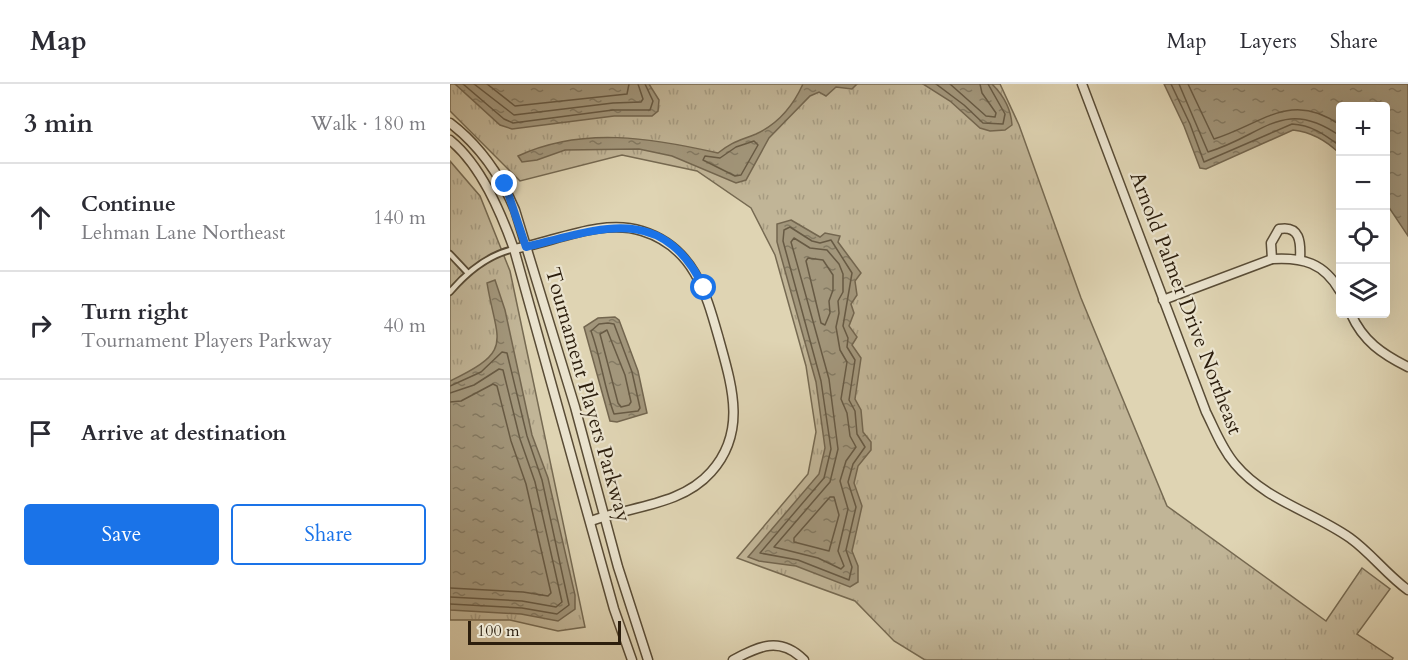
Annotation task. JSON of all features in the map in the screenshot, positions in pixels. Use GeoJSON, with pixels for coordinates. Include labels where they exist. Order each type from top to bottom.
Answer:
{"type":"FeatureCollection","features":[{"type":"Feature","properties":{"kind":"street","name":"Arnold Palmer Drive Northeast"},"geometry":{"type":"LineString","coordinates":[[1082,84],[1206,412],[1224,450],[1235,465],[1256,485],[1353,539],[1408,590]]}},
{"type":"Feature","properties":{"kind":"street","name":"Tournament Players Parkway"},"geometry":{"type":"LineString","coordinates":[[450,123],[466,136],[505,184],[526,247],[648,660]]}},
{"type":"Feature","properties":{"kind":"street","name":"Tournament Players Parkway"},"geometry":{"type":"LineString","coordinates":[[450,141],[499,207],[514,249],[614,609],[632,660]]}},
{"type":"Feature","properties":{"kind":"street"},"geometry":{"type":"LineString","coordinates":[[514,249],[614,226],[645,231],[670,244],[689,262],[704,288],[733,387],[735,409],[732,432],[720,460],[711,472],[698,483],[671,498],[591,521]]}},
{"type":"Feature","properties":{"kind":"street"},"geometry":{"type":"LineString","coordinates":[[1272,260],[1272,237],[1279,229],[1286,228],[1296,232],[1300,237],[1300,259]]}},
{"type":"Feature","properties":{"kind":"street"},"geometry":{"type":"LineString","coordinates":[[1163,300],[1272,260],[1300,259],[1314,263],[1326,271],[1336,284]]}},
{"type":"Feature","properties":{"kind":"street"},"geometry":{"type":"LineString","coordinates":[[1353,318],[1362,333],[1382,354],[1408,367]]}},
{"type":"Feature","properties":{"kind":"street"},"geometry":{"type":"LineString","coordinates":[[733,660],[765,644],[787,647],[804,660]]}},
{"type":"Feature","properties":{"kind":"lane"},"geometry":{"type":"LineString","coordinates":[[450,292],[467,272],[483,262],[514,249]]}},
{"type":"Feature","properties":{"kind":"lane"},"geometry":{"type":"LineString","coordinates":[[450,254],[467,272]]}},
{"type":"Feature","properties":{"kind":"green space"},"geometry":{"type":"Polygon","coordinates":[[[450,84],[1000,84],[1019,125],[1081,298],[1167,506],[1326,621],[1362,568],[1390,589],[1357,634],[1393,658],[1392,660],[925,660],[894,641],[855,601],[737,558],[808,474],[816,432],[806,366],[775,255],[751,208],[697,171],[622,155],[520,181],[450,111],[450,84]]]}},
{"type":"Feature","properties":{"kind":"green space"},"geometry":{"type":"Polygon","coordinates":[[[450,161],[480,196],[510,271],[585,627],[558,631],[510,620],[450,620],[450,161]]]}},
{"type":"Feature","properties":{"kind":"water"},"geometry":{"type":"Polygon","coordinates":[[[455,84],[649,84],[659,100],[658,111],[652,116],[614,116],[512,129],[500,125],[455,84]]]}},
{"type":"Feature","properties":{"kind":"water"},"geometry":{"type":"Polygon","coordinates":[[[803,84],[857,84],[852,89],[836,87],[826,96],[819,92],[810,96],[769,138],[746,180],[736,183],[672,156],[639,149],[565,150],[537,160],[522,162],[518,156],[542,147],[592,138],[643,139],[718,153],[764,130],[778,120],[795,100],[803,84]]]}},
{"type":"Feature","properties":{"kind":"water"},"geometry":{"type":"Polygon","coordinates":[[[923,84],[992,84],[1006,103],[1012,125],[1005,130],[990,131],[980,128],[950,101],[923,84]]]}},
{"type":"Feature","properties":{"kind":"water"},"geometry":{"type":"Polygon","coordinates":[[[1164,84],[1408,84],[1408,236],[1390,209],[1390,102],[1336,102],[1336,150],[1318,138],[1293,130],[1206,169],[1200,168],[1184,126],[1164,84]]]}},
{"type":"Feature","properties":{"kind":"water"},"geometry":{"type":"Polygon","coordinates":[[[791,220],[820,237],[825,233],[840,236],[838,242],[861,273],[855,281],[857,295],[851,304],[854,313],[849,326],[857,337],[852,345],[861,358],[855,399],[861,410],[863,432],[871,442],[871,450],[858,466],[854,483],[862,506],[852,551],[858,566],[858,582],[850,587],[796,566],[759,561],[748,557],[819,474],[825,448],[816,382],[777,242],[777,224],[791,220]]]}},
{"type":"Feature","properties":{"kind":"water"},"geometry":{"type":"Polygon","coordinates":[[[495,280],[505,310],[532,435],[548,478],[575,595],[575,609],[558,621],[521,614],[450,610],[450,381],[485,361],[493,352],[497,343],[497,332],[487,283],[495,280]]]}},
{"type":"Feature","properties":{"kind":"water"},"geometry":{"type":"Polygon","coordinates":[[[615,317],[619,320],[638,371],[647,413],[617,422],[610,421],[584,327],[598,318],[615,317]]]}},
{"type":"Feature","properties":{"kind":"route"},"geometry":{"type":"LineString","coordinates":[[505,184],[526,247],[596,229],[614,226],[630,227],[645,231],[670,244],[689,262],[704,288]]}}]}
